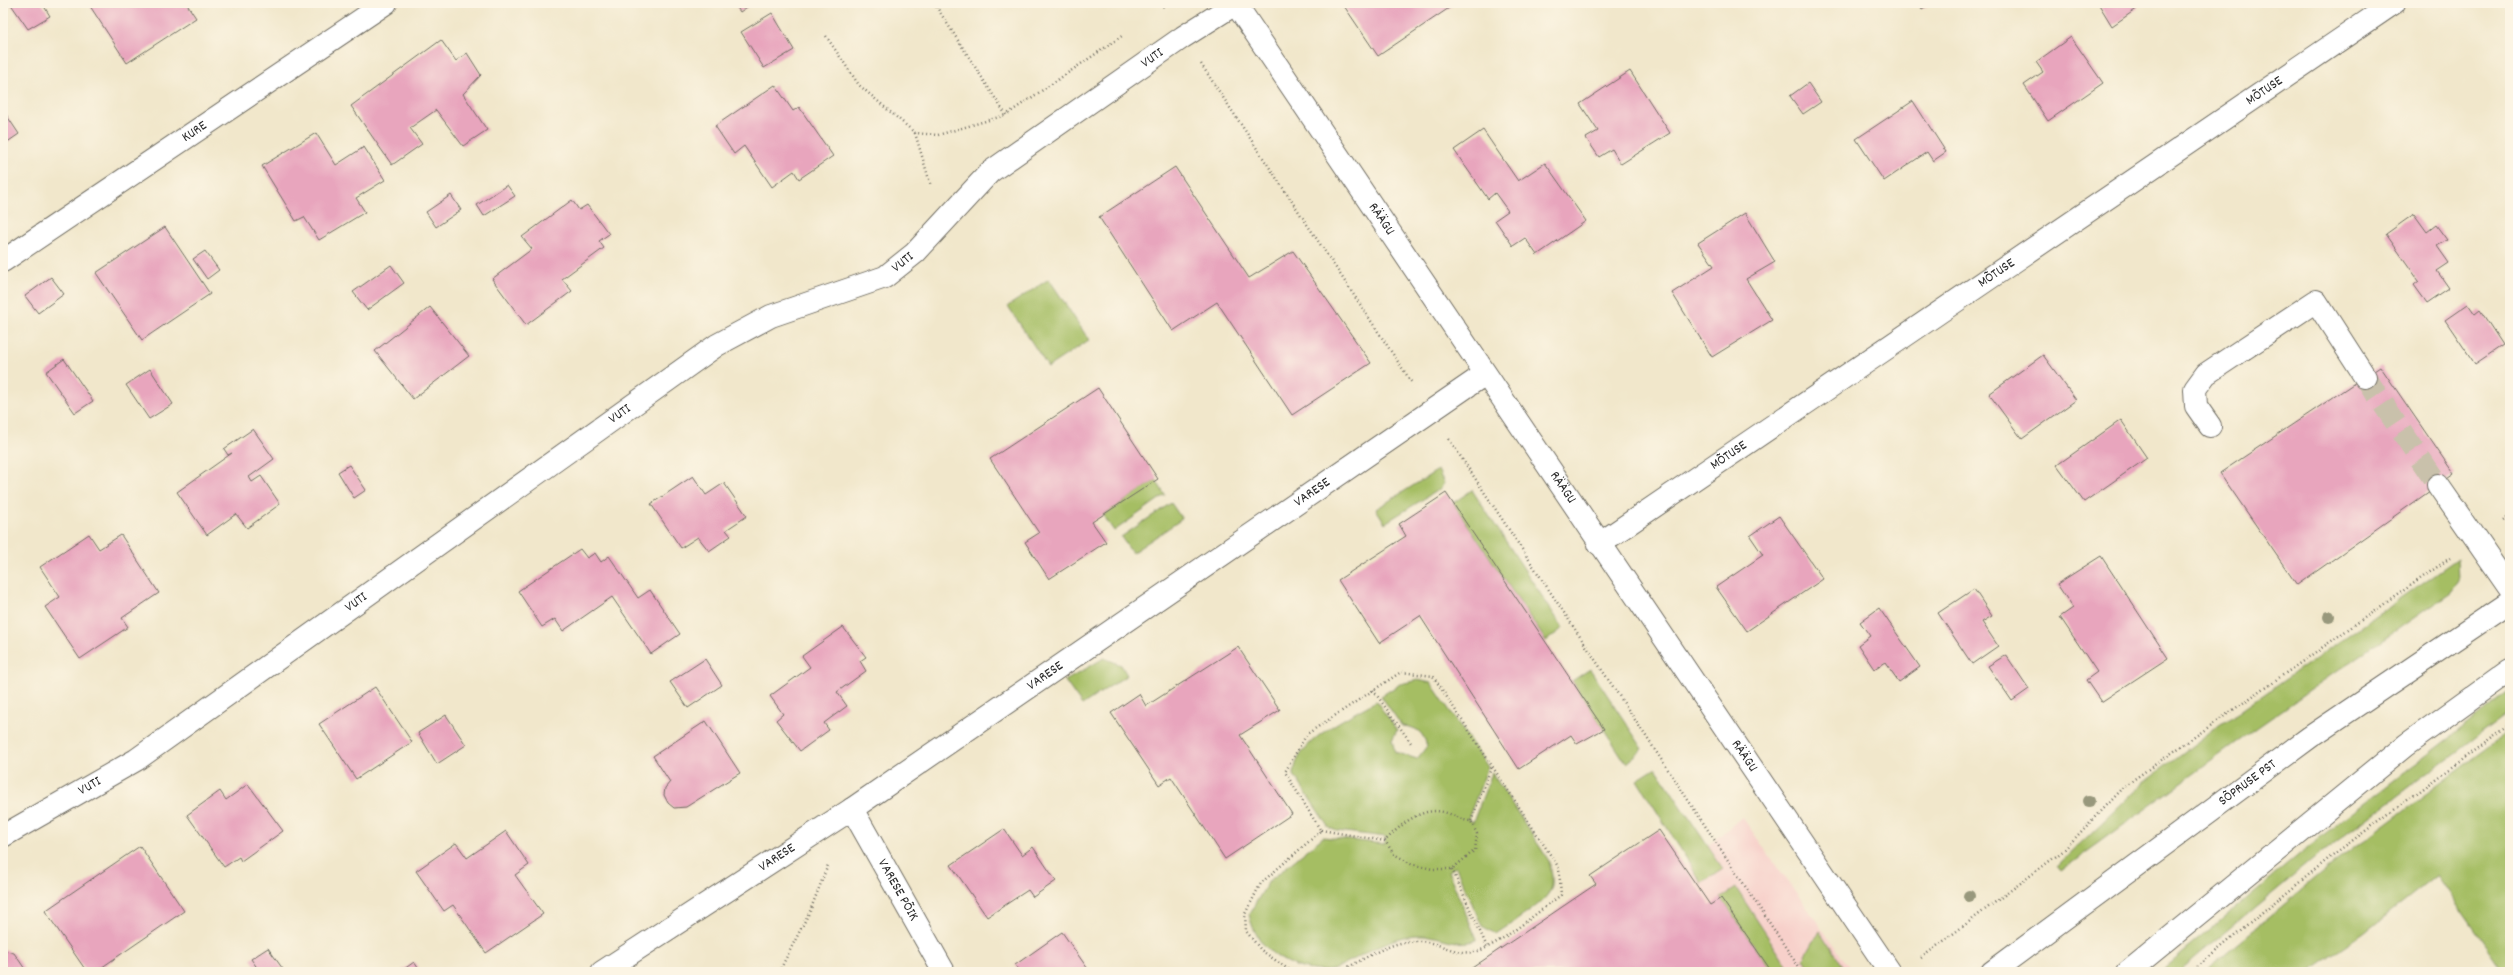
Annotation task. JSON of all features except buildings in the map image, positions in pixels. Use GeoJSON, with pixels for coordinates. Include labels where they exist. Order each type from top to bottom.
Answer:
{"type":"FeatureCollection","features":[{"type":"Feature","properties":{"kind":"street","name":"KURE"},"geometry":{"type":"LineString","coordinates":[[3,261],[386,3]]}},
{"type":"Feature","properties":{"kind":"street","name":"RÄÄGU"},"geometry":{"type":"LineString","coordinates":[[1235,3],[1599,544],[1890,972]]}},
{"type":"Feature","properties":{"kind":"street","name":"VUTI"},"geometry":{"type":"LineString","coordinates":[[3,836],[136,760],[717,345],[771,316],[885,277],[915,253],[990,172],[1183,36],[1235,3]]}},
{"type":"Feature","properties":{"kind":"street","name":"MÕTUSE"},"geometry":{"type":"LineString","coordinates":[[1599,544],[2394,3]]}},
{"type":"Feature","properties":{"kind":"street"},"geometry":{"type":"LineString","coordinates":[[2210,426],[2196,406],[2195,389],[2206,374],[2316,301],[2365,377]]}},
{"type":"Feature","properties":{"kind":"street","name":"VARESE"},"geometry":{"type":"LineString","coordinates":[[602,972],[852,809],[1485,374]]}},
{"type":"Feature","properties":{"kind":"street"},"geometry":{"type":"LineString","coordinates":[[2438,485],[2510,588]]}},
{"type":"Feature","properties":{"kind":"street","name":"SÕPRUSE PST"},"geometry":{"type":"LineString","coordinates":[[1992,972],[2310,737],[2510,602]]}},
{"type":"Feature","properties":{"kind":"street"},"geometry":{"type":"LineString","coordinates":[[2128,972],[2406,745],[2510,670]]}},
{"type":"Feature","properties":{"kind":"street","name":"VARESE PÕIK"},"geometry":{"type":"LineString","coordinates":[[852,809],[944,972]]}},
{"type":"Feature","properties":{"kind":"path"},"geometry":{"type":"LineString","coordinates":[[934,3],[1006,115]]}},
{"type":"Feature","properties":{"kind":"path"},"geometry":{"type":"LineString","coordinates":[[937,7],[942,3]]}},
{"type":"Feature","properties":{"kind":"path"},"geometry":{"type":"LineString","coordinates":[[1161,3],[1802,972]]}},
{"type":"Feature","properties":{"kind":"path"},"geometry":{"type":"LineString","coordinates":[[1158,13],[1164,8]]}},
{"type":"Feature","properties":{"kind":"path"},"geometry":{"type":"LineString","coordinates":[[915,133],[938,135],[1006,115],[1125,35]]}},
{"type":"Feature","properties":{"kind":"path"},"geometry":{"type":"LineString","coordinates":[[826,36],[859,85],[915,133],[943,222]]}},
{"type":"Feature","properties":{"kind":"path"},"geometry":{"type":"LineString","coordinates":[[1932,950],[2063,851],[2123,787],[2510,516]]}},
{"type":"Feature","properties":{"kind":"path"},"geometry":{"type":"LineString","coordinates":[[1340,972],[1398,943],[1419,940],[1458,952],[1475,952],[1502,938],[1561,895],[1559,868],[1492,765],[1433,676],[1401,672],[1307,734],[1285,772],[1321,830],[1385,840],[1394,854],[1411,864],[1432,870],[1452,869],[1475,850],[1477,834],[1471,821],[1492,765]]}},
{"type":"Feature","properties":{"kind":"path"},"geometry":{"type":"LineString","coordinates":[[1373,690],[1411,744]]}},
{"type":"Feature","properties":{"kind":"path"},"geometry":{"type":"LineString","coordinates":[[2191,972],[2334,854],[2510,725]]}},
{"type":"Feature","properties":{"kind":"path"},"geometry":{"type":"LineString","coordinates":[[1385,840],[1397,828],[1427,810],[1446,812],[1471,821]]}},
{"type":"Feature","properties":{"kind":"path"},"geometry":{"type":"LineString","coordinates":[[1292,972],[1261,950],[1246,931],[1245,914],[1261,883],[1321,830]]}},
{"type":"Feature","properties":{"kind":"path"},"geometry":{"type":"LineString","coordinates":[[779,972],[810,910],[831,860]]}},
{"type":"Feature","properties":{"kind":"path"},"geometry":{"type":"LineString","coordinates":[[1452,869],[1487,946]]}},
{"type":"Feature","properties":{"kind":"shaded area"},"geometry":{"type":"Polygon","coordinates":[[[1742,817],[1853,972],[1557,972],[1742,817]]]}},
{"type":"Feature","properties":{"kind":"green space"},"geometry":{"type":"Polygon","coordinates":[[[1049,279],[1089,340],[1048,367],[1008,306],[1049,279]]]}},
{"type":"Feature","properties":{"kind":"green space"},"geometry":{"type":"Polygon","coordinates":[[[1438,470],[1444,483],[1441,488],[1385,523],[1376,509],[1438,470]]]}},
{"type":"Feature","properties":{"kind":"green space"},"geometry":{"type":"Polygon","coordinates":[[[1156,480],[1165,495],[1114,531],[1103,515],[1156,480]]]}},
{"type":"Feature","properties":{"kind":"green space"},"geometry":{"type":"Polygon","coordinates":[[[1472,490],[1563,628],[1546,641],[1453,503],[1472,490]]]}},
{"type":"Feature","properties":{"kind":"green space"},"geometry":{"type":"Polygon","coordinates":[[[1171,503],[1182,519],[1132,553],[1121,537],[1171,503]]]}},
{"type":"Feature","properties":{"kind":"green space"},"geometry":{"type":"Polygon","coordinates":[[[2458,558],[2459,581],[2451,592],[2258,727],[2062,870],[2058,865],[2143,783],[2209,733],[2458,558]]]}},
{"type":"Feature","properties":{"kind":"green space"},"geometry":{"type":"Polygon","coordinates":[[[1104,658],[1121,665],[1127,675],[1082,705],[1065,681],[1104,658]]]}},
{"type":"Feature","properties":{"kind":"green space"},"geometry":{"type":"Polygon","coordinates":[[[1590,669],[1643,749],[1626,763],[1572,681],[1590,669]]]}},
{"type":"Feature","properties":{"kind":"green space"},"geometry":{"type":"Polygon","coordinates":[[[1418,680],[1431,683],[1488,767],[1468,819],[1473,822],[1492,773],[1549,861],[1552,879],[1551,889],[1542,901],[1496,934],[1482,926],[1456,867],[1448,871],[1477,940],[1470,942],[1455,942],[1433,936],[1408,936],[1386,943],[1333,970],[1319,971],[1305,969],[1279,958],[1269,950],[1260,939],[1253,928],[1249,914],[1269,881],[1323,837],[1384,844],[1386,837],[1337,831],[1329,828],[1294,775],[1296,762],[1313,740],[1339,722],[1376,701],[1397,730],[1392,740],[1395,752],[1417,759],[1427,746],[1424,737],[1415,729],[1402,726],[1381,696],[1400,684],[1418,680]]]}},
{"type":"Feature","properties":{"kind":"green space"},"geometry":{"type":"Polygon","coordinates":[[[2510,691],[2510,712],[2321,853],[2178,972],[2159,972],[2314,842],[2510,691]]]}},
{"type":"Feature","properties":{"kind":"green space"},"geometry":{"type":"Polygon","coordinates":[[[2510,731],[2510,972],[2504,972],[2437,875],[2364,933],[2307,972],[2203,972],[2335,862],[2510,731]]]}},
{"type":"Feature","properties":{"kind":"green space"},"geometry":{"type":"Polygon","coordinates":[[[1656,768],[1723,869],[1702,883],[1637,780],[1656,768]]]}},
{"type":"Feature","properties":{"kind":"green space"},"geometry":{"type":"Polygon","coordinates":[[[1736,888],[1791,972],[1772,972],[1721,898],[1736,888]]]}},
{"type":"Feature","properties":{"kind":"green space"},"geometry":{"type":"Polygon","coordinates":[[[1820,930],[1847,972],[1813,972],[1804,959],[1820,930]]]}},
{"type":"Feature","properties":{"kind":"tunnel"},"geometry":{"type":"LineString","coordinates":[[2365,377],[2438,485]]}}]}
